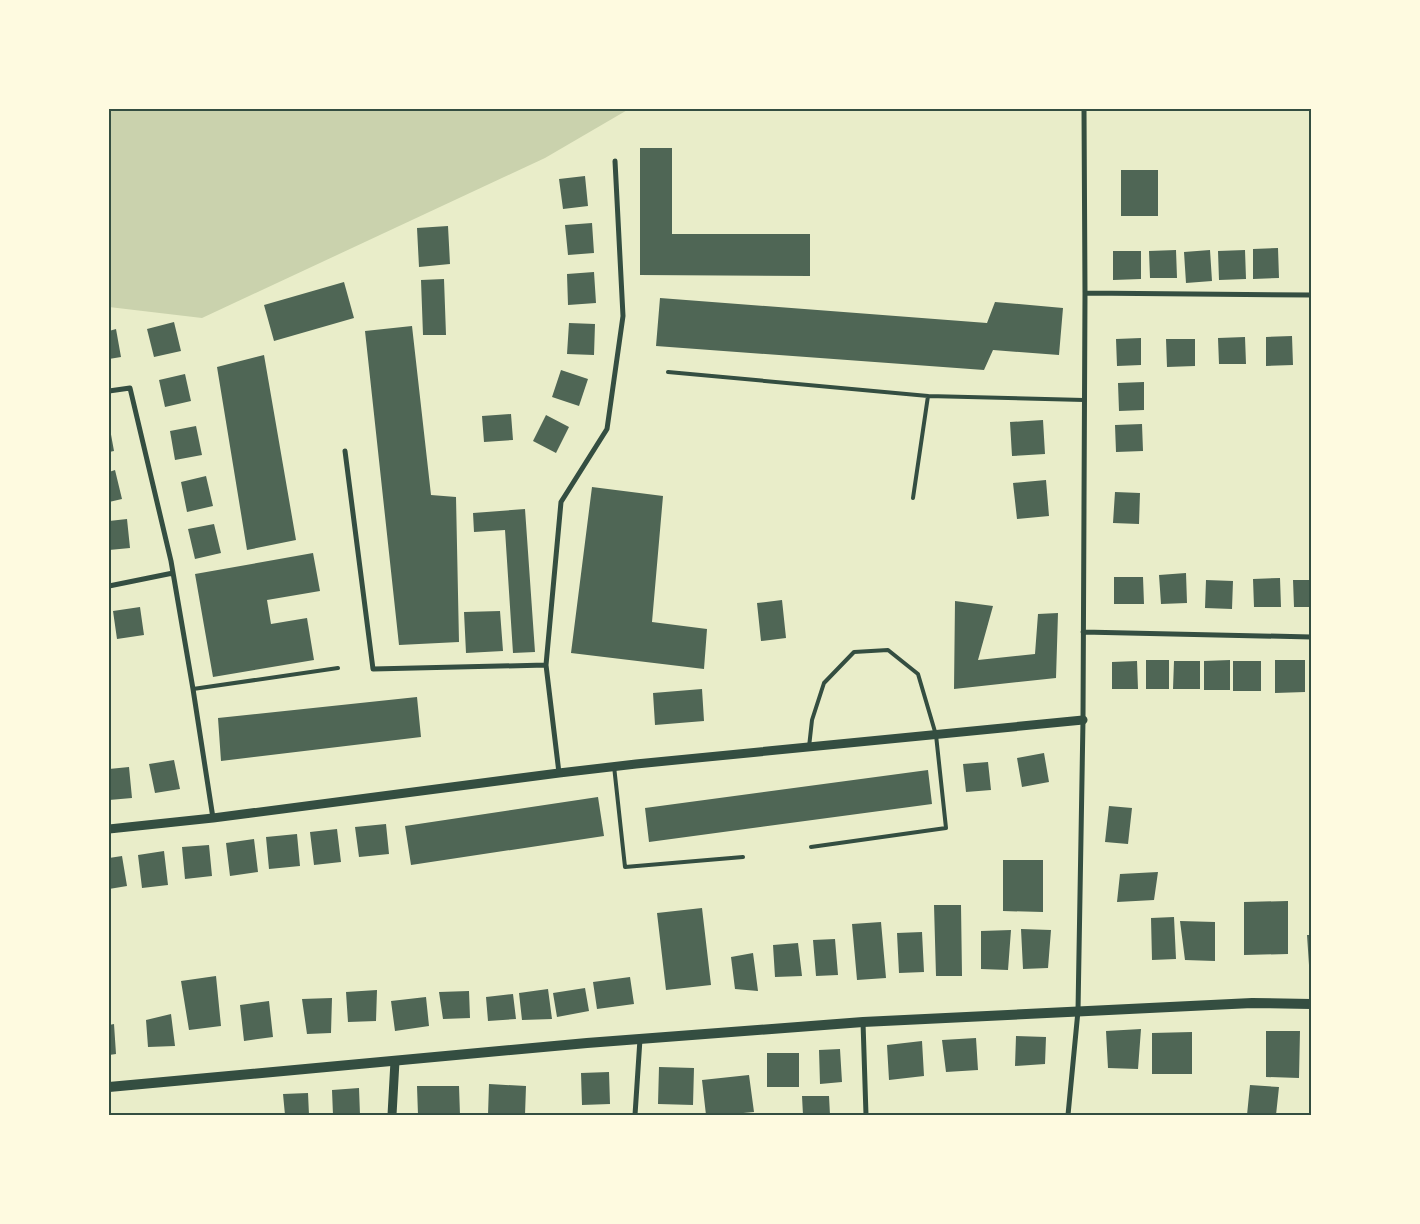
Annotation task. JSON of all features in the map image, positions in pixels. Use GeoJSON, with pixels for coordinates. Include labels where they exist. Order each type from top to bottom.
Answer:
{"type":"FeatureCollection","features":[{"type":"Feature","properties":{"kind":"main road"},"geometry":{"type":"LineString","coordinates":[[109,1087],[640,1039],[863,1022],[1252,1003],[1311,1004]]}},
{"type":"Feature","properties":{"kind":"street"},"geometry":{"type":"LineString","coordinates":[[1068,1115],[1078,1011],[1083,720],[1084,109]]}},
{"type":"Feature","properties":{"kind":"street"},"geometry":{"type":"LineString","coordinates":[[559,772],[546,665],[561,502],[607,429],[622,325],[615,161]]}},
{"type":"Feature","properties":{"kind":"street"},"geometry":{"type":"LineString","coordinates":[[1085,293],[1311,295]]}},
{"type":"Feature","properties":{"kind":"street"},"geometry":{"type":"LineString","coordinates":[[109,391],[130,388],[173,573],[213,818]]}},
{"type":"Feature","properties":{"kind":"street"},"geometry":{"type":"LineString","coordinates":[[345,451],[373,669],[546,665]]}},
{"type":"Feature","properties":{"kind":"street"},"geometry":{"type":"LineString","coordinates":[[109,586],[173,573]]}},
{"type":"Feature","properties":{"kind":"street"},"geometry":{"type":"LineString","coordinates":[[1083,632],[1311,637]]}},
{"type":"Feature","properties":{"kind":"street"},"geometry":{"type":"LineString","coordinates":[[109,829],[213,818],[559,772],[1083,720]]}},
{"type":"Feature","properties":{"kind":"street"},"geometry":{"type":"LineString","coordinates":[[863,1022],[866,1115]]}},
{"type":"Feature","properties":{"kind":"street"},"geometry":{"type":"LineString","coordinates":[[636,1115],[640,1039]]}},
{"type":"Feature","properties":{"kind":"street"},"geometry":{"type":"LineString","coordinates":[[392,1115],[394,1061]]}},
{"type":"Feature","properties":{"kind":"lane"},"geometry":{"type":"LineString","coordinates":[[668,372],[928,396],[1084,400]]}},
{"type":"Feature","properties":{"kind":"lane"},"geometry":{"type":"LineString","coordinates":[[913,498],[928,396]]}},
{"type":"Feature","properties":{"kind":"lane"},"geometry":{"type":"LineString","coordinates":[[809,747],[812,720],[824,683],[854,652],[888,650],[918,674],[936,734],[946,828],[811,847]]}},
{"type":"Feature","properties":{"kind":"lane"},"geometry":{"type":"LineString","coordinates":[[193,689],[338,668]]}},
{"type":"Feature","properties":{"kind":"lane"},"geometry":{"type":"LineString","coordinates":[[614,766],[625,867],[743,857]]}},
{"type":"Feature","properties":{"kind":"green space"},"geometry":{"type":"Polygon","coordinates":[[[109,109],[629,109],[545,158],[202,318],[109,307],[109,109]]]}},
{"type":"Feature","properties":{"kind":"building"},"geometry":{"type":"Polygon","coordinates":[[[640,148],[672,148],[672,234],[810,234],[810,276],[640,275],[640,148]]]}},
{"type":"Feature","properties":{"kind":"building"},"geometry":{"type":"Polygon","coordinates":[[[1121,170],[1158,170],[1158,216],[1121,216],[1121,170]]]}},
{"type":"Feature","properties":{"kind":"building"},"geometry":{"type":"Polygon","coordinates":[[[585,176],[588,206],[563,209],[559,179],[585,176]]]}},
{"type":"Feature","properties":{"kind":"building"},"geometry":{"type":"Polygon","coordinates":[[[592,223],[594,253],[568,255],[565,225],[592,223]]]}},
{"type":"Feature","properties":{"kind":"building"},"geometry":{"type":"Polygon","coordinates":[[[448,226],[450,264],[419,267],[417,228],[448,226]]]}},
{"type":"Feature","properties":{"kind":"building"},"geometry":{"type":"Polygon","coordinates":[[[1278,248],[1279,278],[1253,279],[1253,249],[1278,248]]]}},
{"type":"Feature","properties":{"kind":"building"},"geometry":{"type":"Polygon","coordinates":[[[1176,250],[1177,278],[1150,278],[1149,251],[1176,250]]]}},
{"type":"Feature","properties":{"kind":"building"},"geometry":{"type":"Polygon","coordinates":[[[1210,250],[1212,281],[1186,283],[1184,252],[1210,250]]]}},
{"type":"Feature","properties":{"kind":"building"},"geometry":{"type":"Polygon","coordinates":[[[1245,250],[1246,279],[1219,280],[1218,251],[1245,250]]]}},
{"type":"Feature","properties":{"kind":"building"},"geometry":{"type":"Polygon","coordinates":[[[1113,251],[1141,251],[1141,279],[1113,280],[1113,251]]]}},
{"type":"Feature","properties":{"kind":"building"},"geometry":{"type":"Polygon","coordinates":[[[594,272],[596,303],[568,305],[567,274],[594,272]]]}},
{"type":"Feature","properties":{"kind":"building"},"geometry":{"type":"Polygon","coordinates":[[[444,279],[446,335],[423,335],[421,280],[444,279]]]}},
{"type":"Feature","properties":{"kind":"building"},"geometry":{"type":"Polygon","coordinates":[[[344,282],[354,318],[274,341],[264,305],[344,282]]]}},
{"type":"Feature","properties":{"kind":"building"},"geometry":{"type":"Polygon","coordinates":[[[660,298],[987,323],[995,302],[1063,308],[1059,355],[993,350],[984,370],[656,346],[660,298]]]}},
{"type":"Feature","properties":{"kind":"building"},"geometry":{"type":"Polygon","coordinates":[[[174,322],[181,351],[154,357],[147,329],[174,322]]]}},
{"type":"Feature","properties":{"kind":"building"},"geometry":{"type":"Polygon","coordinates":[[[569,323],[595,324],[594,355],[567,354],[569,323]]]}},
{"type":"Feature","properties":{"kind":"building"},"geometry":{"type":"Polygon","coordinates":[[[412,326],[431,495],[456,497],[459,642],[399,645],[365,331],[412,326]]]}},
{"type":"Feature","properties":{"kind":"building"},"geometry":{"type":"Polygon","coordinates":[[[116,329],[121,357],[109,359],[109,331],[116,329]]]}},
{"type":"Feature","properties":{"kind":"building"},"geometry":{"type":"Polygon","coordinates":[[[1292,336],[1293,365],[1266,366],[1266,337],[1292,336]]]}},
{"type":"Feature","properties":{"kind":"building"},"geometry":{"type":"Polygon","coordinates":[[[1245,337],[1246,364],[1219,364],[1218,338],[1245,337]]]}},
{"type":"Feature","properties":{"kind":"building"},"geometry":{"type":"Polygon","coordinates":[[[1141,338],[1141,365],[1117,366],[1116,339],[1141,338]]]}},
{"type":"Feature","properties":{"kind":"building"},"geometry":{"type":"Polygon","coordinates":[[[1166,339],[1195,339],[1195,366],[1167,367],[1166,339]]]}},
{"type":"Feature","properties":{"kind":"building"},"geometry":{"type":"Polygon","coordinates":[[[264,355],[296,540],[247,550],[217,367],[264,355]]]}},
{"type":"Feature","properties":{"kind":"building"},"geometry":{"type":"Polygon","coordinates":[[[561,370],[588,379],[579,406],[552,397],[561,370]]]}},
{"type":"Feature","properties":{"kind":"building"},"geometry":{"type":"Polygon","coordinates":[[[185,374],[191,401],[165,407],[159,380],[185,374]]]}},
{"type":"Feature","properties":{"kind":"building"},"geometry":{"type":"Polygon","coordinates":[[[1144,382],[1144,410],[1119,411],[1118,383],[1144,382]]]}},
{"type":"Feature","properties":{"kind":"building"},"geometry":{"type":"Polygon","coordinates":[[[511,414],[513,440],[484,442],[482,416],[511,414]]]}},
{"type":"Feature","properties":{"kind":"building"},"geometry":{"type":"Polygon","coordinates":[[[546,415],[569,427],[556,453],[533,441],[546,415]]]}},
{"type":"Feature","properties":{"kind":"building"},"geometry":{"type":"Polygon","coordinates":[[[1043,420],[1045,454],[1012,456],[1010,422],[1043,420]]]}},
{"type":"Feature","properties":{"kind":"building"},"geometry":{"type":"Polygon","coordinates":[[[1142,424],[1143,451],[1116,452],[1115,425],[1142,424]]]}},
{"type":"Feature","properties":{"kind":"building"},"geometry":{"type":"Polygon","coordinates":[[[196,426],[202,455],[175,460],[170,431],[196,426]]]}},
{"type":"Feature","properties":{"kind":"building"},"geometry":{"type":"Polygon","coordinates":[[[109,429],[114,451],[109,452],[109,429]]]}},
{"type":"Feature","properties":{"kind":"building"},"geometry":{"type":"Polygon","coordinates":[[[115,470],[122,499],[109,502],[109,472],[115,470]]]}},
{"type":"Feature","properties":{"kind":"building"},"geometry":{"type":"Polygon","coordinates":[[[206,476],[213,506],[187,512],[181,482],[206,476]]]}},
{"type":"Feature","properties":{"kind":"building"},"geometry":{"type":"Polygon","coordinates":[[[1046,480],[1049,516],[1017,519],[1013,483],[1046,480]]]}},
{"type":"Feature","properties":{"kind":"building"},"geometry":{"type":"Polygon","coordinates":[[[592,487],[663,496],[652,622],[707,629],[704,669],[571,653],[592,487]]]}},
{"type":"Feature","properties":{"kind":"building"},"geometry":{"type":"Polygon","coordinates":[[[1115,492],[1140,493],[1139,524],[1113,523],[1115,492]]]}},
{"type":"Feature","properties":{"kind":"building"},"geometry":{"type":"Polygon","coordinates":[[[525,509],[535,652],[513,653],[505,530],[474,532],[473,513],[525,509]]]}},
{"type":"Feature","properties":{"kind":"building"},"geometry":{"type":"Polygon","coordinates":[[[127,519],[130,548],[109,550],[109,521],[127,519]]]}},
{"type":"Feature","properties":{"kind":"building"},"geometry":{"type":"Polygon","coordinates":[[[214,524],[221,553],[195,559],[188,529],[214,524]]]}},
{"type":"Feature","properties":{"kind":"building"},"geometry":{"type":"Polygon","coordinates":[[[313,553],[320,591],[267,600],[271,624],[307,618],[314,660],[213,677],[195,574],[313,553]]]}},
{"type":"Feature","properties":{"kind":"building"},"geometry":{"type":"Polygon","coordinates":[[[1186,573],[1187,603],[1161,604],[1159,575],[1186,573]]]}},
{"type":"Feature","properties":{"kind":"building"},"geometry":{"type":"Polygon","coordinates":[[[1114,577],[1143,577],[1144,604],[1114,604],[1114,577]]]}},
{"type":"Feature","properties":{"kind":"building"},"geometry":{"type":"Polygon","coordinates":[[[1280,578],[1281,607],[1254,607],[1253,579],[1280,578]]]}},
{"type":"Feature","properties":{"kind":"building"},"geometry":{"type":"Polygon","coordinates":[[[1206,580],[1233,581],[1232,609],[1205,608],[1206,580]]]}},
{"type":"Feature","properties":{"kind":"building"},"geometry":{"type":"Polygon","coordinates":[[[1293,580],[1311,580],[1311,607],[1294,607],[1293,580]]]}},
{"type":"Feature","properties":{"kind":"building"},"geometry":{"type":"Polygon","coordinates":[[[782,600],[786,638],[761,641],[757,603],[782,600]]]}},
{"type":"Feature","properties":{"kind":"building"},"geometry":{"type":"Polygon","coordinates":[[[955,601],[993,606],[978,660],[1035,654],[1038,614],[1058,613],[1056,678],[954,689],[955,601]]]}},
{"type":"Feature","properties":{"kind":"building"},"geometry":{"type":"Polygon","coordinates":[[[140,607],[144,635],[117,639],[113,611],[140,607]]]}},
{"type":"Feature","properties":{"kind":"building"},"geometry":{"type":"Polygon","coordinates":[[[500,611],[503,651],[466,653],[464,612],[500,611]]]}},
{"type":"Feature","properties":{"kind":"building"},"geometry":{"type":"Polygon","coordinates":[[[1146,660],[1169,660],[1169,689],[1146,689],[1146,660]]]}},
{"type":"Feature","properties":{"kind":"building"},"geometry":{"type":"Polygon","coordinates":[[[1230,660],[1230,690],[1204,690],[1204,661],[1230,660]]]}},
{"type":"Feature","properties":{"kind":"building"},"geometry":{"type":"Polygon","coordinates":[[[1275,660],[1305,660],[1305,692],[1275,693],[1275,660]]]}},
{"type":"Feature","properties":{"kind":"building"},"geometry":{"type":"Polygon","coordinates":[[[1137,661],[1138,689],[1112,689],[1112,662],[1137,661]]]}},
{"type":"Feature","properties":{"kind":"building"},"geometry":{"type":"Polygon","coordinates":[[[1174,661],[1200,661],[1200,689],[1173,689],[1174,661]]]}},
{"type":"Feature","properties":{"kind":"building"},"geometry":{"type":"Polygon","coordinates":[[[1233,661],[1261,661],[1261,691],[1233,691],[1233,661]]]}},
{"type":"Feature","properties":{"kind":"building"},"geometry":{"type":"Polygon","coordinates":[[[702,689],[704,721],[655,725],[653,693],[702,689]]]}},
{"type":"Feature","properties":{"kind":"building"},"geometry":{"type":"Polygon","coordinates":[[[417,697],[421,737],[221,761],[218,718],[417,697]]]}},
{"type":"Feature","properties":{"kind":"building"},"geometry":{"type":"Polygon","coordinates":[[[1044,753],[1049,782],[1022,787],[1017,758],[1044,753]]]}},
{"type":"Feature","properties":{"kind":"building"},"geometry":{"type":"Polygon","coordinates":[[[174,760],[180,789],[155,793],[149,764],[174,760]]]}},
{"type":"Feature","properties":{"kind":"building"},"geometry":{"type":"Polygon","coordinates":[[[988,762],[991,790],[966,792],[963,764],[988,762]]]}},
{"type":"Feature","properties":{"kind":"building"},"geometry":{"type":"Polygon","coordinates":[[[129,767],[132,798],[109,800],[109,769],[129,767]]]}},
{"type":"Feature","properties":{"kind":"building"},"geometry":{"type":"Polygon","coordinates":[[[928,770],[932,804],[649,842],[645,808],[928,770]]]}},
{"type":"Feature","properties":{"kind":"building"},"geometry":{"type":"Polygon","coordinates":[[[598,797],[604,836],[411,865],[405,826],[598,797]]]}},
{"type":"Feature","properties":{"kind":"building"},"geometry":{"type":"Polygon","coordinates":[[[1109,806],[1132,808],[1128,844],[1105,842],[1109,806]]]}},
{"type":"Feature","properties":{"kind":"building"},"geometry":{"type":"Polygon","coordinates":[[[386,824],[389,854],[359,857],[355,827],[386,824]]]}},
{"type":"Feature","properties":{"kind":"building"},"geometry":{"type":"Polygon","coordinates":[[[337,829],[341,862],[314,865],[310,832],[337,829]]]}},
{"type":"Feature","properties":{"kind":"building"},"geometry":{"type":"Polygon","coordinates":[[[297,834],[300,866],[269,869],[266,837],[297,834]]]}},
{"type":"Feature","properties":{"kind":"building"},"geometry":{"type":"Polygon","coordinates":[[[254,839],[258,872],[230,876],[226,843],[254,839]]]}},
{"type":"Feature","properties":{"kind":"building"},"geometry":{"type":"Polygon","coordinates":[[[209,845],[212,876],[185,879],[182,847],[209,845]]]}},
{"type":"Feature","properties":{"kind":"building"},"geometry":{"type":"Polygon","coordinates":[[[164,851],[168,885],[142,888],[138,855],[164,851]]]}},
{"type":"Feature","properties":{"kind":"building"},"geometry":{"type":"Polygon","coordinates":[[[122,856],[127,886],[109,889],[109,858],[122,856]]]}},
{"type":"Feature","properties":{"kind":"building"},"geometry":{"type":"Polygon","coordinates":[[[1003,860],[1043,860],[1043,912],[1003,911],[1003,860]]]}},
{"type":"Feature","properties":{"kind":"building"},"geometry":{"type":"Polygon","coordinates":[[[1158,872],[1154,900],[1117,902],[1120,874],[1158,872]]]}},
{"type":"Feature","properties":{"kind":"building"},"geometry":{"type":"Polygon","coordinates":[[[1288,901],[1288,954],[1244,955],[1244,902],[1288,901]]]}},
{"type":"Feature","properties":{"kind":"building"},"geometry":{"type":"Polygon","coordinates":[[[934,905],[961,905],[962,976],[936,976],[934,905]]]}},
{"type":"Feature","properties":{"kind":"building"},"geometry":{"type":"Polygon","coordinates":[[[702,908],[711,985],[666,990],[657,913],[702,908]]]}},
{"type":"Feature","properties":{"kind":"building"},"geometry":{"type":"Polygon","coordinates":[[[1174,917],[1176,959],[1152,960],[1151,918],[1174,917]]]}},
{"type":"Feature","properties":{"kind":"building"},"geometry":{"type":"Polygon","coordinates":[[[1180,921],[1215,922],[1215,961],[1185,960],[1180,921]]]}},
{"type":"Feature","properties":{"kind":"building"},"geometry":{"type":"Polygon","coordinates":[[[881,922],[886,978],[857,980],[852,924],[881,922]]]}},
{"type":"Feature","properties":{"kind":"building"},"geometry":{"type":"Polygon","coordinates":[[[1021,929],[1051,930],[1048,968],[1023,969],[1021,929]]]}},
{"type":"Feature","properties":{"kind":"building"},"geometry":{"type":"Polygon","coordinates":[[[1011,930],[1008,970],[981,969],[981,931],[1011,930]]]}},
{"type":"Feature","properties":{"kind":"building"},"geometry":{"type":"Polygon","coordinates":[[[922,932],[924,972],[899,973],[897,933],[922,932]]]}},
{"type":"Feature","properties":{"kind":"building"},"geometry":{"type":"Polygon","coordinates":[[[1307,935],[1311,935],[1311,965],[1309,965],[1307,935]]]}},
{"type":"Feature","properties":{"kind":"building"},"geometry":{"type":"Polygon","coordinates":[[[835,939],[838,975],[816,976],[813,940],[835,939]]]}},
{"type":"Feature","properties":{"kind":"building"},"geometry":{"type":"Polygon","coordinates":[[[798,943],[802,976],[775,977],[773,945],[798,943]]]}},
{"type":"Feature","properties":{"kind":"building"},"geometry":{"type":"Polygon","coordinates":[[[753,953],[758,991],[735,989],[731,957],[753,953]]]}},
{"type":"Feature","properties":{"kind":"building"},"geometry":{"type":"Polygon","coordinates":[[[216,976],[221,1026],[189,1030],[181,981],[216,976]]]}},
{"type":"Feature","properties":{"kind":"building"},"geometry":{"type":"Polygon","coordinates":[[[630,977],[634,1004],[597,1009],[593,982],[630,977]]]}},
{"type":"Feature","properties":{"kind":"building"},"geometry":{"type":"Polygon","coordinates":[[[585,988],[589,1011],[557,1017],[553,993],[585,988]]]}},
{"type":"Feature","properties":{"kind":"building"},"geometry":{"type":"Polygon","coordinates":[[[548,989],[552,1019],[522,1020],[519,993],[548,989]]]}},
{"type":"Feature","properties":{"kind":"building"},"geometry":{"type":"Polygon","coordinates":[[[377,990],[376,1021],[348,1022],[346,992],[377,990]]]}},
{"type":"Feature","properties":{"kind":"building"},"geometry":{"type":"Polygon","coordinates":[[[469,991],[470,1018],[443,1019],[439,992],[469,991]]]}},
{"type":"Feature","properties":{"kind":"building"},"geometry":{"type":"Polygon","coordinates":[[[513,994],[516,1019],[488,1021],[486,997],[513,994]]]}},
{"type":"Feature","properties":{"kind":"building"},"geometry":{"type":"Polygon","coordinates":[[[426,997],[429,1026],[395,1031],[391,1001],[426,997]]]}},
{"type":"Feature","properties":{"kind":"building"},"geometry":{"type":"Polygon","coordinates":[[[332,998],[331,1033],[307,1034],[302,999],[332,998]]]}},
{"type":"Feature","properties":{"kind":"building"},"geometry":{"type":"Polygon","coordinates":[[[269,1001],[273,1037],[244,1041],[240,1005],[269,1001]]]}},
{"type":"Feature","properties":{"kind":"building"},"geometry":{"type":"Polygon","coordinates":[[[171,1014],[175,1046],[148,1047],[146,1020],[171,1014]]]}},
{"type":"Feature","properties":{"kind":"building"},"geometry":{"type":"Polygon","coordinates":[[[114,1024],[116,1054],[109,1055],[109,1025],[114,1024]]]}},
{"type":"Feature","properties":{"kind":"building"},"geometry":{"type":"Polygon","coordinates":[[[1141,1029],[1138,1069],[1108,1068],[1106,1031],[1141,1029]]]}},
{"type":"Feature","properties":{"kind":"building"},"geometry":{"type":"Polygon","coordinates":[[[1266,1031],[1300,1031],[1299,1078],[1266,1077],[1266,1031]]]}},
{"type":"Feature","properties":{"kind":"building"},"geometry":{"type":"Polygon","coordinates":[[[1192,1032],[1192,1074],[1152,1074],[1152,1033],[1192,1032]]]}},
{"type":"Feature","properties":{"kind":"building"},"geometry":{"type":"Polygon","coordinates":[[[1016,1036],[1046,1037],[1045,1064],[1015,1066],[1016,1036]]]}},
{"type":"Feature","properties":{"kind":"building"},"geometry":{"type":"Polygon","coordinates":[[[976,1038],[978,1070],[946,1072],[942,1040],[976,1038]]]}},
{"type":"Feature","properties":{"kind":"building"},"geometry":{"type":"Polygon","coordinates":[[[922,1041],[924,1076],[889,1080],[887,1045],[922,1041]]]}},
{"type":"Feature","properties":{"kind":"building"},"geometry":{"type":"Polygon","coordinates":[[[840,1049],[842,1082],[820,1084],[819,1050],[840,1049]]]}},
{"type":"Feature","properties":{"kind":"building"},"geometry":{"type":"Polygon","coordinates":[[[767,1053],[799,1053],[799,1087],[767,1087],[767,1053]]]}},
{"type":"Feature","properties":{"kind":"building"},"geometry":{"type":"Polygon","coordinates":[[[659,1067],[694,1068],[693,1105],[658,1104],[659,1067]]]}},
{"type":"Feature","properties":{"kind":"building"},"geometry":{"type":"Polygon","coordinates":[[[609,1072],[610,1104],[582,1105],[581,1073],[609,1072]]]}},
{"type":"Feature","properties":{"kind":"building"},"geometry":{"type":"Polygon","coordinates":[[[749,1075],[754,1112],[706,1115],[702,1080],[749,1075]]]}},
{"type":"Feature","properties":{"kind":"building"},"geometry":{"type":"Polygon","coordinates":[[[489,1084],[526,1086],[525,1115],[488,1115],[489,1084]]]}},
{"type":"Feature","properties":{"kind":"building"},"geometry":{"type":"Polygon","coordinates":[[[1250,1085],[1279,1087],[1276,1115],[1247,1115],[1250,1085]]]}},
{"type":"Feature","properties":{"kind":"building"},"geometry":{"type":"Polygon","coordinates":[[[417,1086],[459,1086],[460,1115],[418,1115],[417,1086]]]}},
{"type":"Feature","properties":{"kind":"building"},"geometry":{"type":"Polygon","coordinates":[[[359,1088],[360,1115],[333,1115],[332,1090],[359,1088]]]}},
{"type":"Feature","properties":{"kind":"building"},"geometry":{"type":"Polygon","coordinates":[[[308,1093],[309,1115],[285,1115],[283,1094],[308,1093]]]}},
{"type":"Feature","properties":{"kind":"building"},"geometry":{"type":"Polygon","coordinates":[[[802,1096],[829,1096],[830,1115],[803,1115],[802,1096]]]}}]}
